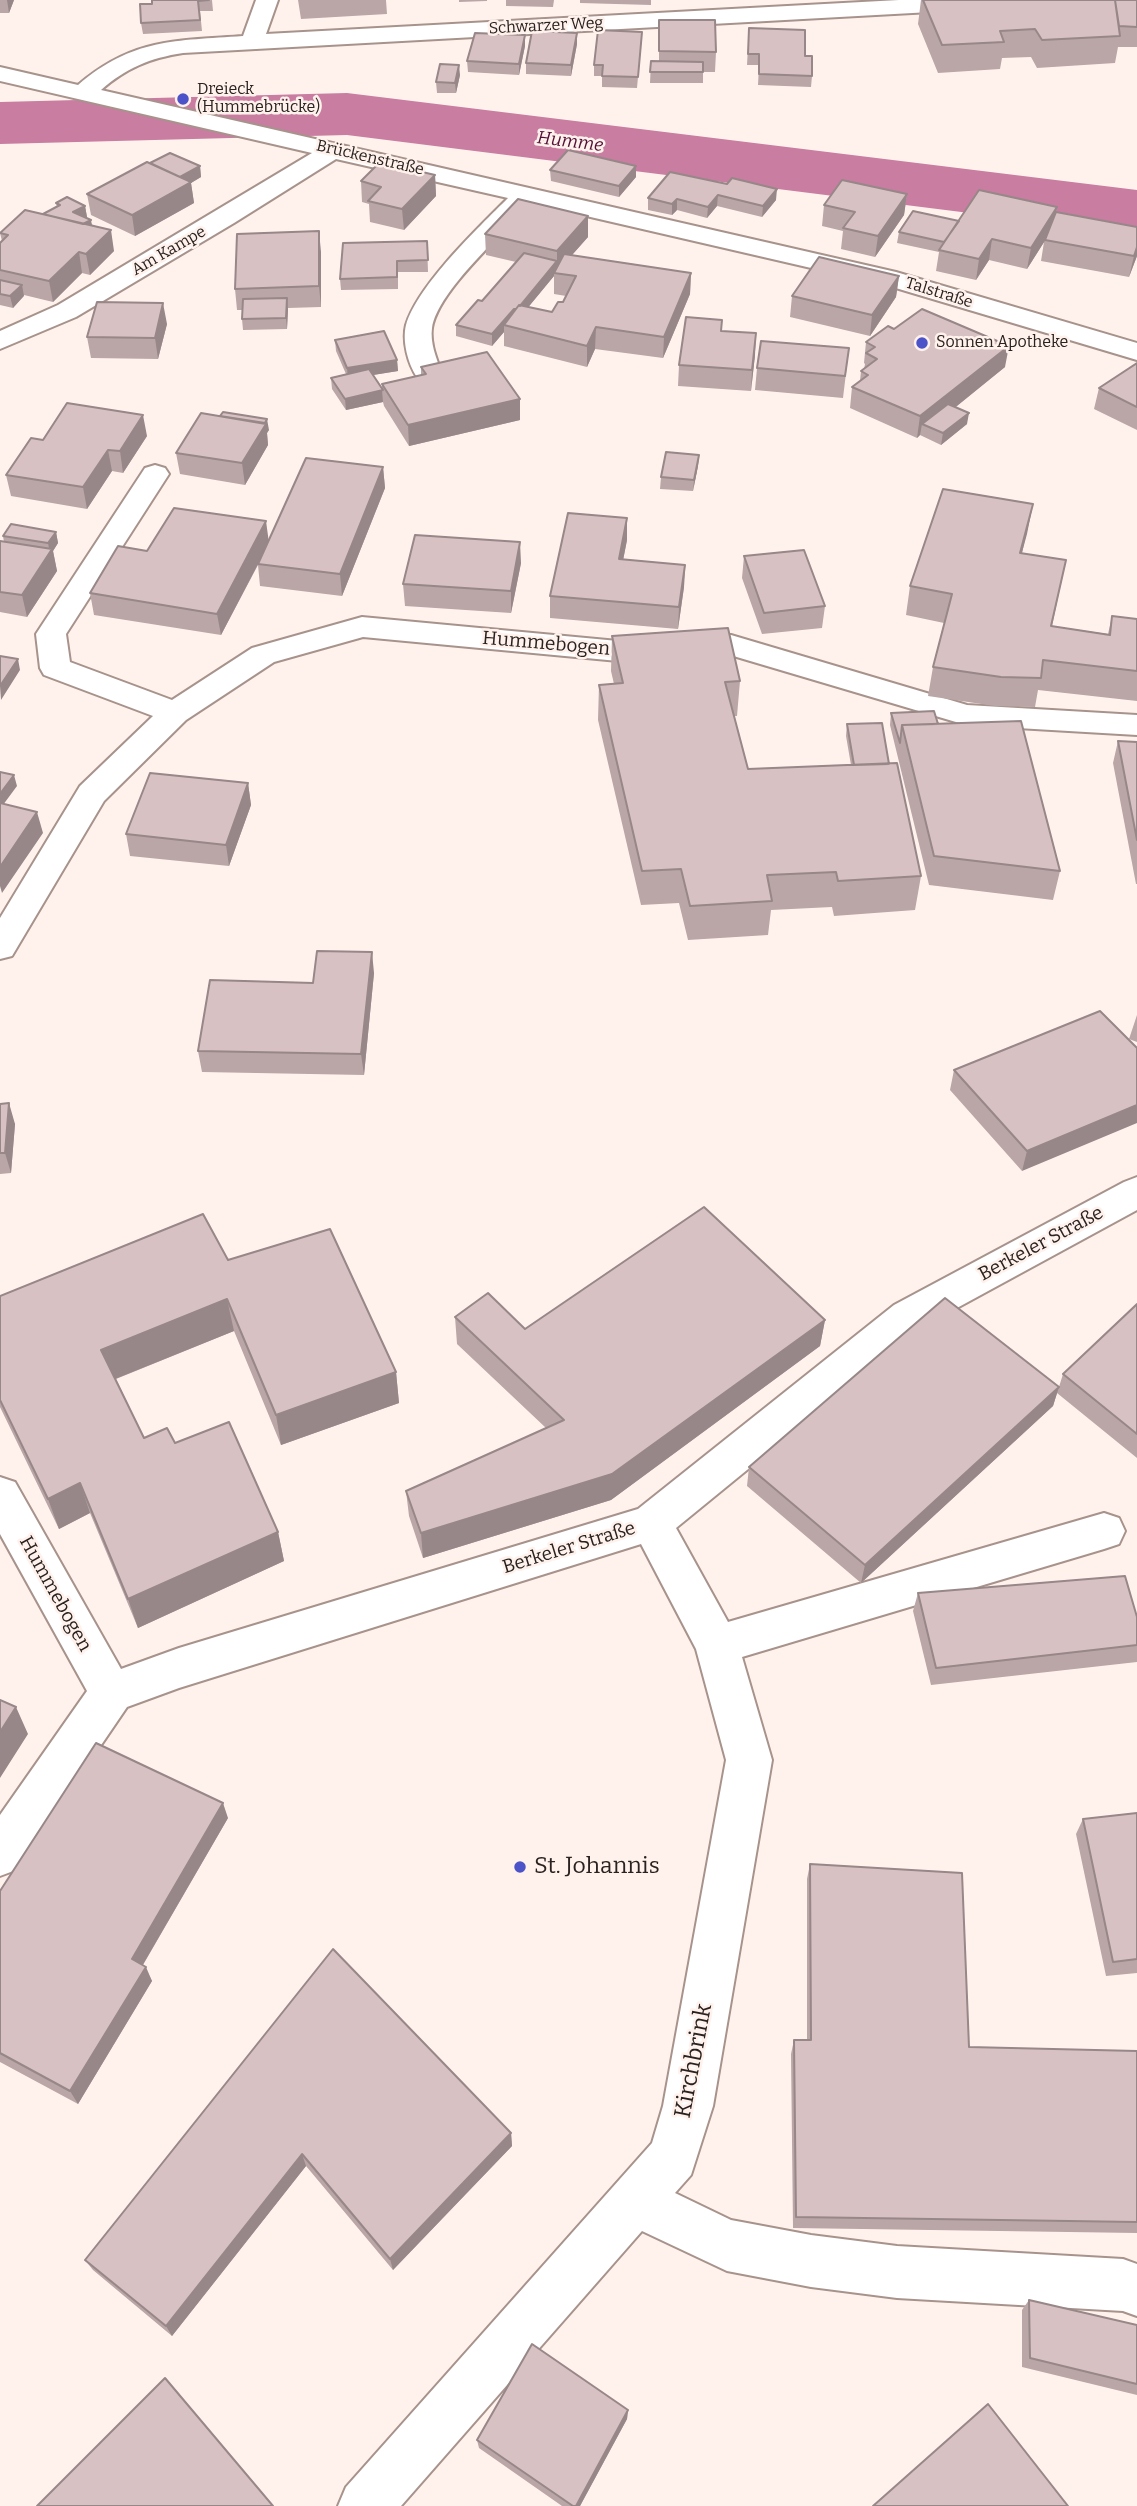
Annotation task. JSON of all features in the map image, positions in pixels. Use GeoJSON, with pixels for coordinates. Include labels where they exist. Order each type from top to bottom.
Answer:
{"type":"FeatureCollection","features":[{"type":"Feature","properties":{"kind":"street"},"geometry":{"type":"LineString","coordinates":[[252,42],[267,0]]}},
{"type":"Feature","properties":{"kind":"street","name":"Schwarzer Weg"},"geometry":{"type":"LineString","coordinates":[[83,93],[117,66],[138,56],[160,51],[252,42],[1023,0]]}},
{"type":"Feature","properties":{"kind":"street","name":"Brückenstraße"},"geometry":{"type":"LineString","coordinates":[[0,74],[739,243]]}},
{"type":"Feature","properties":{"kind":"street","name":"Am Kampe"},"geometry":{"type":"LineString","coordinates":[[0,341],[67,311],[225,218],[333,150]]}},
{"type":"Feature","properties":{"kind":"street"},"geometry":{"type":"LineString","coordinates":[[427,371],[419,347],[419,324],[430,301],[527,194]]}},
{"type":"Feature","properties":{"kind":"street","name":"Talstraße"},"geometry":{"type":"LineString","coordinates":[[739,243],[896,280],[1137,352]]}},
{"type":"Feature","properties":{"kind":"street"},"geometry":{"type":"LineString","coordinates":[[155,474],[51,634],[55,668],[175,713]]}},
{"type":"Feature","properties":{"kind":"street","name":"Hummebogen"},"geometry":{"type":"LineString","coordinates":[[0,947],[92,794],[175,713],[263,656],[362,627],[618,651],[731,645],[966,715],[1137,725]]}},
{"type":"Feature","properties":{"kind":"street","name":"Berkeler Straße"},"geometry":{"type":"LineString","coordinates":[[111,1693],[180,1668],[652,1523],[908,1316],[1137,1192]]}},
{"type":"Feature","properties":{"kind":"street","name":"Hummebogen"},"geometry":{"type":"LineString","coordinates":[[0,1495],[111,1693]]}},
{"type":"Feature","properties":{"kind":"street","name":"Kirchbrink"},"geometry":{"type":"LineString","coordinates":[[365,2506],[673,2157],[688,2106],[749,1760],[717,1646],[652,1523]]}},
{"type":"Feature","properties":{"kind":"street"},"geometry":{"type":"LineString","coordinates":[[717,1646],[1104,1531]]}},
{"type":"Feature","properties":{"kind":"street"},"geometry":{"type":"LineString","coordinates":[[0,1854],[111,1693]]}},
{"type":"Feature","properties":{"kind":"street"},"geometry":{"type":"LineString","coordinates":[[635,2201],[727,2245],[811,2261],[897,2272],[1123,2285],[1137,2290]]}},
{"type":"Feature","properties":{"kind":"building"},"geometry":{"type":"Polygon","coordinates":[[[152,0],[209,0],[198,1],[200,20],[141,23],[140,4],[152,4],[152,0]]]}},
{"type":"Feature","properties":{"kind":"building"},"geometry":{"type":"Polygon","coordinates":[[[923,0],[1115,0],[1120,36],[1042,40],[1035,29],[1000,31],[1004,42],[942,45],[923,0]]]}},
{"type":"Feature","properties":{"kind":"building"},"geometry":{"type":"Polygon","coordinates":[[[1115,0],[1137,0],[1137,27],[1119,26],[1115,0]]]}},
{"type":"Feature","properties":{"kind":"building"},"geometry":{"type":"Polygon","coordinates":[[[659,20],[715,20],[716,52],[659,51],[659,20]]]}},
{"type":"Feature","properties":{"kind":"building"},"geometry":{"type":"Polygon","coordinates":[[[749,28],[805,30],[805,56],[812,56],[812,76],[759,74],[759,54],[748,54],[749,28]]]}},
{"type":"Feature","properties":{"kind":"building"},"geometry":{"type":"Polygon","coordinates":[[[598,30],[642,32],[638,77],[602,76],[603,65],[594,65],[598,30]]]}},
{"type":"Feature","properties":{"kind":"building"},"geometry":{"type":"Polygon","coordinates":[[[532,31],[577,33],[571,65],[526,63],[532,31]]]}},
{"type":"Feature","properties":{"kind":"building"},"geometry":{"type":"Polygon","coordinates":[[[475,33],[525,35],[519,64],[467,61],[475,33]]]}},
{"type":"Feature","properties":{"kind":"building"},"geometry":{"type":"Polygon","coordinates":[[[651,61],[703,62],[703,72],[650,72],[651,61]]]}},
{"type":"Feature","properties":{"kind":"building"},"geometry":{"type":"Polygon","coordinates":[[[440,64],[459,65],[455,83],[436,82],[440,64]]]}},
{"type":"Feature","properties":{"kind":"building"},"geometry":{"type":"Polygon","coordinates":[[[568,150],[636,166],[619,186],[550,170],[568,150]]]}},
{"type":"Feature","properties":{"kind":"building"},"geometry":{"type":"Polygon","coordinates":[[[170,153],[200,166],[180,177],[150,163],[170,153]]]}},
{"type":"Feature","properties":{"kind":"building"},"geometry":{"type":"Polygon","coordinates":[[[147,162],[191,182],[132,215],[87,194],[147,162]]]}},
{"type":"Feature","properties":{"kind":"building"},"geometry":{"type":"Polygon","coordinates":[[[380,162],[435,175],[402,209],[368,201],[381,187],[361,181],[380,162]]]}},
{"type":"Feature","properties":{"kind":"building"},"geometry":{"type":"Polygon","coordinates":[[[670,172],[727,184],[732,178],[777,189],[763,206],[718,195],[708,207],[677,199],[672,204],[648,198],[670,172]]]}},
{"type":"Feature","properties":{"kind":"building"},"geometry":{"type":"Polygon","coordinates":[[[842,180],[907,194],[878,236],[843,228],[855,212],[824,205],[842,180]]]}},
{"type":"Feature","properties":{"kind":"building"},"geometry":{"type":"Polygon","coordinates":[[[979,190],[1057,207],[1031,248],[992,239],[979,259],[939,250],[979,190]]]}},
{"type":"Feature","properties":{"kind":"building"},"geometry":{"type":"Polygon","coordinates":[[[67,197],[85,206],[73,212],[91,220],[83,224],[43,214],[60,205],[56,203],[67,197]]]}},
{"type":"Feature","properties":{"kind":"building"},"geometry":{"type":"Polygon","coordinates":[[[518,199],[588,216],[557,251],[485,234],[518,199]]]}},
{"type":"Feature","properties":{"kind":"building"},"geometry":{"type":"Polygon","coordinates":[[[25,210],[111,230],[86,254],[79,252],[49,281],[0,270],[0,243],[8,235],[0,233],[25,210]]]}},
{"type":"Feature","properties":{"kind":"building"},"geometry":{"type":"Polygon","coordinates":[[[913,211],[959,221],[944,242],[899,232],[913,211]]]}},
{"type":"Feature","properties":{"kind":"building"},"geometry":{"type":"Polygon","coordinates":[[[1056,212],[1137,227],[1134,256],[1045,240],[1056,212]]]}},
{"type":"Feature","properties":{"kind":"building"},"geometry":{"type":"Polygon","coordinates":[[[319,231],[319,286],[235,289],[237,234],[319,231]]]}},
{"type":"Feature","properties":{"kind":"building"},"geometry":{"type":"Polygon","coordinates":[[[427,241],[428,260],[397,261],[397,277],[340,279],[343,243],[427,241]]]}},
{"type":"Feature","properties":{"kind":"building"},"geometry":{"type":"Polygon","coordinates":[[[524,253],[557,261],[520,306],[514,309],[492,334],[456,325],[478,300],[482,301],[524,253]]]}},
{"type":"Feature","properties":{"kind":"building"},"geometry":{"type":"Polygon","coordinates":[[[564,254],[691,273],[664,337],[596,327],[587,346],[504,325],[519,305],[552,312],[558,302],[563,302],[576,276],[554,273],[564,254]]]}},
{"type":"Feature","properties":{"kind":"building"},"geometry":{"type":"Polygon","coordinates":[[[819,257],[899,276],[872,315],[792,296],[819,257]]]}},
{"type":"Feature","properties":{"kind":"building"},"geometry":{"type":"Polygon","coordinates":[[[0,280],[22,285],[10,296],[0,294],[0,280]]]}},
{"type":"Feature","properties":{"kind":"building"},"geometry":{"type":"Polygon","coordinates":[[[287,298],[286,318],[242,319],[243,299],[287,298]]]}},
{"type":"Feature","properties":{"kind":"building"},"geometry":{"type":"Polygon","coordinates":[[[97,302],[163,303],[155,338],[87,337],[97,302]]]}},
{"type":"Feature","properties":{"kind":"building"},"geometry":{"type":"Polygon","coordinates":[[[922,309],[1009,346],[920,416],[852,387],[868,375],[861,371],[877,359],[866,353],[875,347],[866,342],[888,326],[894,329],[922,309]]]}},
{"type":"Feature","properties":{"kind":"building"},"geometry":{"type":"Polygon","coordinates":[[[686,317],[722,320],[721,331],[756,333],[752,370],[679,365],[686,317]]]}},
{"type":"Feature","properties":{"kind":"building"},"geometry":{"type":"Polygon","coordinates":[[[384,331],[397,360],[347,368],[335,340],[384,331]]]}},
{"type":"Feature","properties":{"kind":"building"},"geometry":{"type":"Polygon","coordinates":[[[761,341],[849,348],[845,376],[757,368],[761,341]]]}},
{"type":"Feature","properties":{"kind":"building"},"geometry":{"type":"Polygon","coordinates":[[[487,352],[520,399],[408,425],[382,384],[426,374],[421,367],[487,352]]]}},
{"type":"Feature","properties":{"kind":"building"},"geometry":{"type":"Polygon","coordinates":[[[1137,363],[1137,407],[1099,388],[1137,363]]]}},
{"type":"Feature","properties":{"kind":"building"},"geometry":{"type":"Polygon","coordinates":[[[369,369],[383,390],[345,399],[331,378],[369,369]]]}},
{"type":"Feature","properties":{"kind":"building"},"geometry":{"type":"Polygon","coordinates":[[[67,403],[143,415],[120,451],[108,450],[83,487],[6,475],[31,438],[43,440],[67,403]]]}},
{"type":"Feature","properties":{"kind":"building"},"geometry":{"type":"Polygon","coordinates":[[[948,404],[969,413],[943,433],[922,424],[948,404]]]}},
{"type":"Feature","properties":{"kind":"building"},"geometry":{"type":"Polygon","coordinates":[[[223,412],[267,419],[265,423],[220,416],[223,412]]]}},
{"type":"Feature","properties":{"kind":"building"},"geometry":{"type":"Polygon","coordinates":[[[201,413],[266,424],[242,463],[176,453],[201,413]]]}},
{"type":"Feature","properties":{"kind":"building"},"geometry":{"type":"Polygon","coordinates":[[[666,452],[699,455],[694,480],[661,477],[666,452]]]}},
{"type":"Feature","properties":{"kind":"building"},"geometry":{"type":"Polygon","coordinates":[[[306,458],[383,467],[340,574],[258,564],[306,458]]]}},
{"type":"Feature","properties":{"kind":"building"},"geometry":{"type":"Polygon","coordinates":[[[943,489],[1033,504],[1020,553],[1066,560],[1051,626],[1110,635],[1112,616],[1137,619],[1137,671],[1043,660],[1041,678],[1001,677],[933,667],[952,594],[910,586],[943,489]]]}},
{"type":"Feature","properties":{"kind":"building"},"geometry":{"type":"Polygon","coordinates":[[[174,508],[266,521],[217,614],[90,593],[118,546],[147,551],[174,508]]]}},
{"type":"Feature","properties":{"kind":"building"},"geometry":{"type":"Polygon","coordinates":[[[568,513],[627,518],[619,559],[685,565],[679,607],[550,596],[568,513]]]}},
{"type":"Feature","properties":{"kind":"building"},"geometry":{"type":"Polygon","coordinates":[[[11,524],[56,532],[48,543],[3,536],[11,524]]]}},
{"type":"Feature","properties":{"kind":"building"},"geometry":{"type":"Polygon","coordinates":[[[415,535],[520,542],[511,591],[403,584],[415,535]]]}},
{"type":"Feature","properties":{"kind":"building"},"geometry":{"type":"Polygon","coordinates":[[[0,541],[52,549],[22,595],[0,592],[0,541]]]}},
{"type":"Feature","properties":{"kind":"building"},"geometry":{"type":"Polygon","coordinates":[[[804,550],[825,606],[764,613],[744,556],[804,550]]]}},
{"type":"Feature","properties":{"kind":"building"},"geometry":{"type":"Polygon","coordinates":[[[728,628],[740,681],[725,682],[748,769],[897,763],[921,876],[838,881],[836,872],[767,875],[772,901],[690,906],[681,869],[642,871],[599,685],[623,683],[612,636],[728,628]]]}},
{"type":"Feature","properties":{"kind":"building"},"geometry":{"type":"Polygon","coordinates":[[[0,656],[18,659],[0,686],[0,656]]]}},
{"type":"Feature","properties":{"kind":"building"},"geometry":{"type":"Polygon","coordinates":[[[934,711],[938,724],[902,725],[900,743],[891,713],[934,711]]]}},
{"type":"Feature","properties":{"kind":"building"},"geometry":{"type":"Polygon","coordinates":[[[1021,721],[1060,871],[934,856],[902,725],[1021,721]]]}},
{"type":"Feature","properties":{"kind":"building"},"geometry":{"type":"Polygon","coordinates":[[[882,723],[889,764],[854,765],[847,724],[882,723]]]}},
{"type":"Feature","properties":{"kind":"building"},"geometry":{"type":"Polygon","coordinates":[[[1118,741],[1137,742],[1137,840],[1118,741]]]}},
{"type":"Feature","properties":{"kind":"building"},"geometry":{"type":"Polygon","coordinates":[[[0,772],[14,775],[0,794],[0,772]]]}},
{"type":"Feature","properties":{"kind":"building"},"geometry":{"type":"Polygon","coordinates":[[[150,773],[248,783],[226,845],[126,834],[150,773]]]}},
{"type":"Feature","properties":{"kind":"building"},"geometry":{"type":"Polygon","coordinates":[[[0,803],[37,812],[0,867],[0,803]]]}},
{"type":"Feature","properties":{"kind":"building"},"geometry":{"type":"Polygon","coordinates":[[[317,951],[372,952],[361,1054],[198,1051],[210,980],[313,983],[317,951]]]}},
{"type":"Feature","properties":{"kind":"building"},"geometry":{"type":"Polygon","coordinates":[[[1100,1011],[1137,1048],[1137,1105],[1027,1151],[954,1070],[1100,1011]]]}},
{"type":"Feature","properties":{"kind":"building"},"geometry":{"type":"Polygon","coordinates":[[[9,1103],[5,1153],[0,1153],[0,1104],[9,1103]]]}},
{"type":"Feature","properties":{"kind":"building"},"geometry":{"type":"Polygon","coordinates":[[[704,1207],[825,1320],[612,1474],[421,1533],[406,1491],[564,1420],[455,1317],[488,1293],[525,1329],[704,1207]]]}},
{"type":"Feature","properties":{"kind":"building"},"geometry":{"type":"Polygon","coordinates":[[[203,1214],[228,1260],[330,1229],[396,1372],[276,1415],[227,1299],[101,1350],[144,1438],[167,1428],[175,1443],[229,1422],[278,1532],[128,1599],[80,1483],[48,1499],[0,1400],[0,1296],[203,1214]]]}},
{"type":"Feature","properties":{"kind":"building"},"geometry":{"type":"Polygon","coordinates":[[[945,1298],[1059,1387],[865,1565],[749,1467],[945,1298]]]}},
{"type":"Feature","properties":{"kind":"building"},"geometry":{"type":"Polygon","coordinates":[[[1137,1304],[1137,1434],[1063,1374],[1137,1304]]]}},
{"type":"Feature","properties":{"kind":"building"},"geometry":{"type":"Polygon","coordinates":[[[1125,1576],[1137,1617],[1137,1645],[936,1668],[918,1593],[1125,1576]]]}},
{"type":"Feature","properties":{"kind":"building"},"geometry":{"type":"Polygon","coordinates":[[[0,1700],[16,1707],[0,1732],[0,1700]]]}},
{"type":"Feature","properties":{"kind":"building"},"geometry":{"type":"Polygon","coordinates":[[[96,1743],[223,1803],[132,1959],[146,1967],[70,2091],[0,2053],[0,1891],[96,1743]]]}},
{"type":"Feature","properties":{"kind":"building"},"geometry":{"type":"Polygon","coordinates":[[[1137,1813],[1137,1959],[1113,1962],[1083,1819],[1137,1813]]]}},
{"type":"Feature","properties":{"kind":"building"},"geometry":{"type":"Polygon","coordinates":[[[810,1864],[962,1873],[969,2047],[1137,2051],[1137,2222],[796,2217],[794,2040],[811,2040],[810,1864]]]}},
{"type":"Feature","properties":{"kind":"building"},"geometry":{"type":"Polygon","coordinates":[[[333,1949],[511,2133],[390,2259],[302,2154],[166,2326],[85,2260],[333,1949]]]}},
{"type":"Feature","properties":{"kind":"building"},"geometry":{"type":"Polygon","coordinates":[[[1029,2300],[1137,2325],[1137,2384],[1030,2358],[1029,2300]]]}},
{"type":"Feature","properties":{"kind":"building"},"geometry":{"type":"Polygon","coordinates":[[[532,2344],[628,2410],[576,2506],[477,2440],[532,2344]]]}},
{"type":"Feature","properties":{"kind":"building"},"geometry":{"type":"Polygon","coordinates":[[[165,2378],[273,2506],[37,2506],[165,2378]]]}},
{"type":"Feature","properties":{"kind":"building"},"geometry":{"type":"Polygon","coordinates":[[[988,2404],[1068,2506],[873,2506],[988,2404]]]}},
{"type":"Feature","properties":{"kind":"waterway","name":"Humme"},"geometry":{"type":"LineString","coordinates":[[0,123],[347,114],[1137,212]]}},
{"type":"Feature","properties":{"kind":"place","name":"Dreieck (Hummebrücke)"},"geometry":{"type":"Point","coordinates":[183,99]}},
{"type":"Feature","properties":{"kind":"place","name":"Sonnen Apotheke"},"geometry":{"type":"Point","coordinates":[922,343]}},
{"type":"Feature","properties":{"kind":"place","name":"St. Johannis"},"geometry":{"type":"Point","coordinates":[520,1867]}}]}
